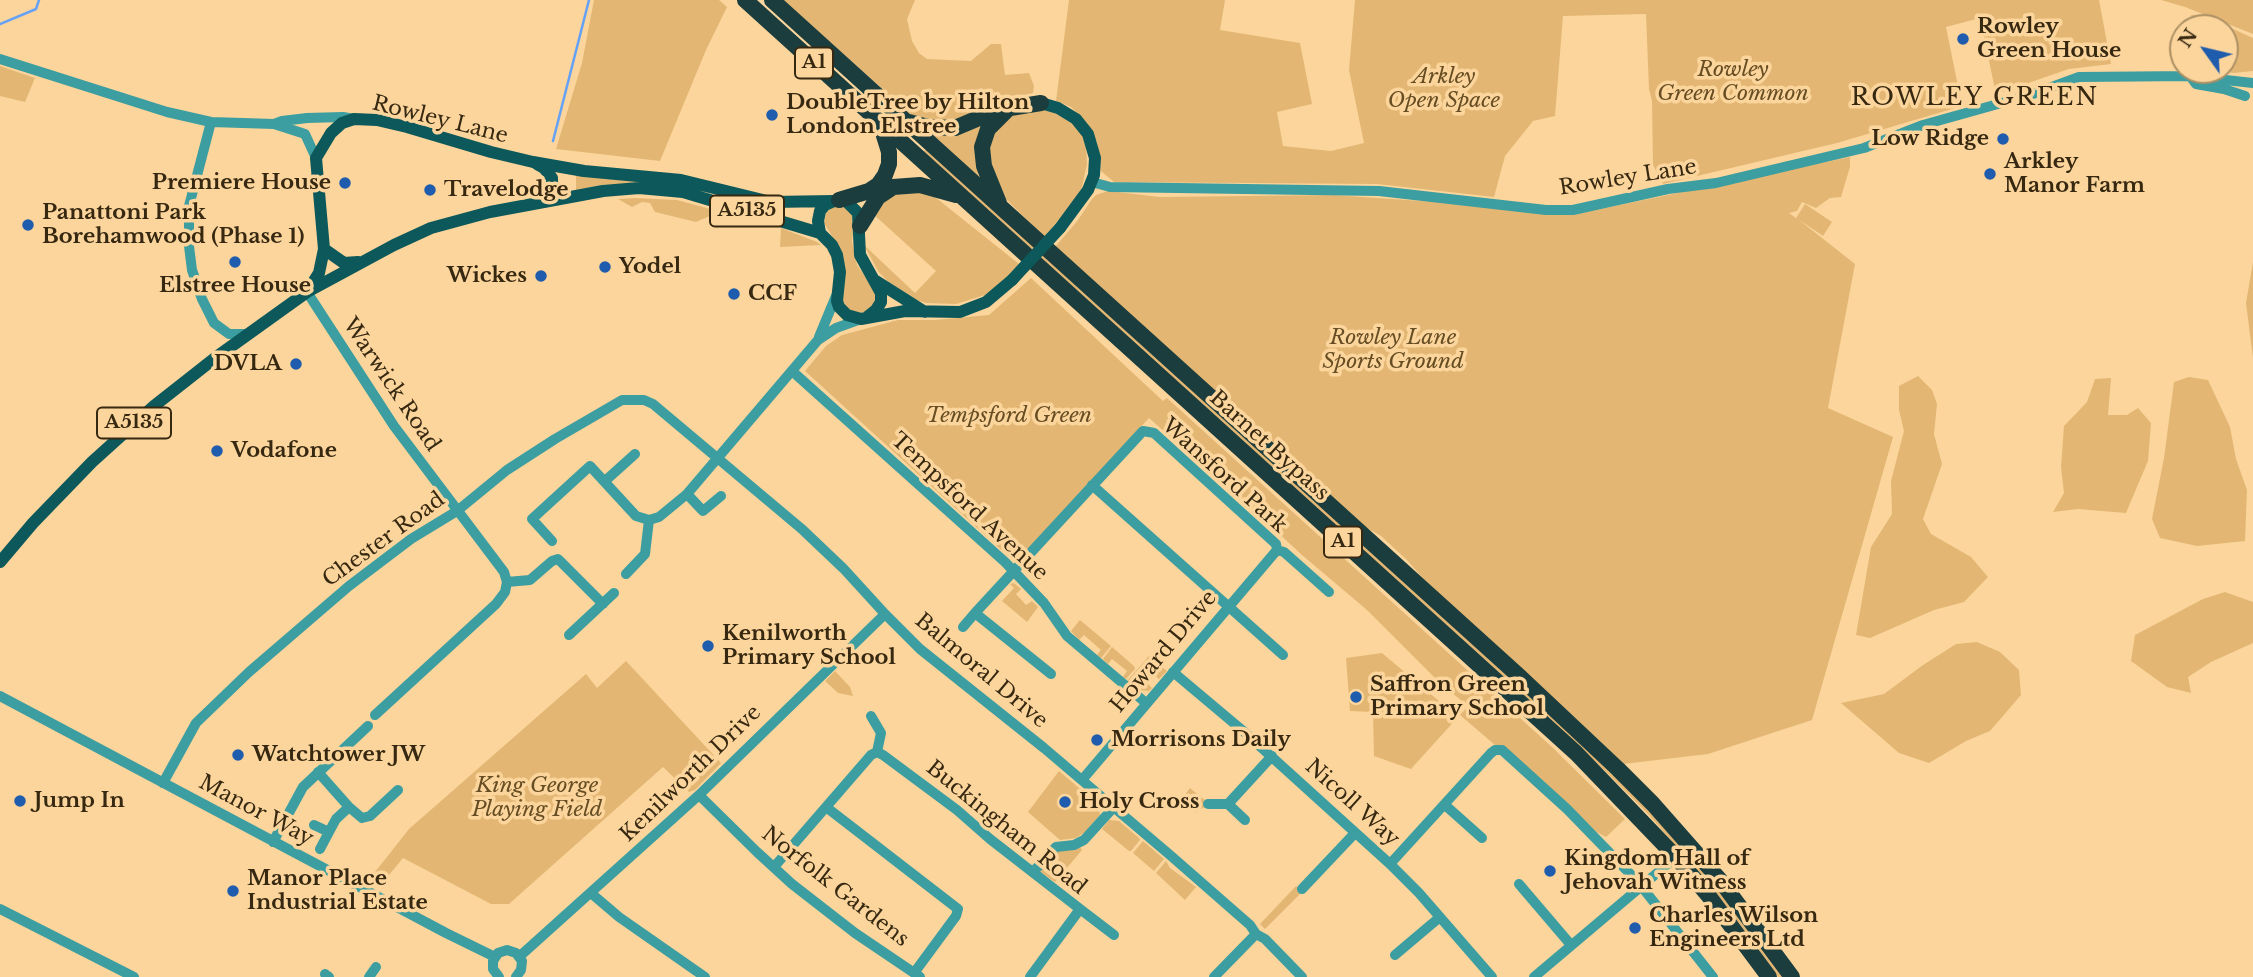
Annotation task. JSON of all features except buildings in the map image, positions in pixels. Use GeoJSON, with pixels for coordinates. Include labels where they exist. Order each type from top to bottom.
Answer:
{"type":"FeatureCollection","features":[{"type":"Feature","properties":{"kind":"highway","name":"Barnet Bypass"},"geometry":{"type":"LineString","coordinates":[[745,0],[1556,734],[1637,814],[1675,857],[1708,895],[1769,977]]}},
{"type":"Feature","properties":{"kind":"highway","name":"Barnet Bypass"},"geometry":{"type":"LineString","coordinates":[[772,0],[1509,667],[1618,769],[1720,880],[1791,977]]}},
{"type":"Feature","properties":{"kind":"highway"},"geometry":{"type":"LineString","coordinates":[[904,120],[928,127],[955,128],[998,110],[1041,103]]}},
{"type":"Feature","properties":{"kind":"highway"},"geometry":{"type":"LineString","coordinates":[[1003,210],[986,174],[982,147],[988,130],[1007,109]]}},
{"type":"Feature","properties":{"kind":"highway"},"geometry":{"type":"LineString","coordinates":[[836,201],[869,191],[878,185],[885,175],[889,152],[880,123]]}},
{"type":"Feature","properties":{"kind":"highway"},"geometry":{"type":"LineString","coordinates":[[860,226],[878,198],[893,187],[920,185],[962,197]]}},
{"type":"Feature","properties":{"kind":"main road"},"geometry":{"type":"LineString","coordinates":[[863,319],[876,310],[881,302],[881,293],[860,255],[860,226],[856,209],[846,201],[836,201],[825,205],[820,211],[820,233],[832,246],[839,263],[836,296],[843,312],[863,319],[905,311],[951,313],[986,302],[1013,280],[1060,228],[1092,182],[1095,158],[1087,134],[1067,112],[1041,103]]}},
{"type":"Feature","properties":{"kind":"main road"},"geometry":{"type":"LineString","coordinates":[[307,292],[319,273],[324,249],[316,159],[331,133],[342,123],[354,119]]}},
{"type":"Feature","properties":{"kind":"main road","name":"Rowley Lane"},"geometry":{"type":"LineString","coordinates":[[354,119],[377,120],[491,152],[584,171],[681,180],[771,202],[816,199],[836,201]]}},
{"type":"Feature","properties":{"kind":"main road"},"geometry":{"type":"LineString","coordinates":[[533,162],[544,167],[552,178],[552,186],[547,193],[534,203]]}},
{"type":"Feature","properties":{"kind":"main road","name":"A5135"},"geometry":{"type":"LineString","coordinates":[[0,562],[58,496],[128,428],[243,337],[307,292],[444,223],[534,203],[620,189],[657,188],[683,192],[820,233]]}},
{"type":"Feature","properties":{"kind":"main road"},"geometry":{"type":"LineString","coordinates":[[324,249],[344,263],[368,259]]}},
{"type":"Feature","properties":{"kind":"main road"},"geometry":{"type":"LineString","coordinates":[[873,279],[926,312]]}},
{"type":"Feature","properties":{"kind":"street","name":"Rowley Lane"},"geometry":{"type":"LineString","coordinates":[[0,59],[167,112],[211,122],[274,124],[307,118],[354,119]]}},
{"type":"Feature","properties":{"kind":"street","name":"Rowley Lane"},"geometry":{"type":"LineString","coordinates":[[1092,182],[1110,187],[1379,191],[1546,210],[1573,210],[1716,183],[1864,148],[1923,125],[2030,95],[2080,77],[2169,76]]}},
{"type":"Feature","properties":{"kind":"street"},"geometry":{"type":"LineString","coordinates":[[2196,84],[2245,96]]}},
{"type":"Feature","properties":{"kind":"street"},"geometry":{"type":"LineString","coordinates":[[211,122],[189,212],[189,246],[194,277],[210,317],[223,331],[243,337]]}},
{"type":"Feature","properties":{"kind":"street"},"geometry":{"type":"LineString","coordinates":[[274,124],[305,134],[316,159]]}},
{"type":"Feature","properties":{"kind":"street","name":"Warwick Road"},"geometry":{"type":"LineString","coordinates":[[307,292],[394,426],[504,572],[507,583]]}},
{"type":"Feature","properties":{"kind":"street"},"geometry":{"type":"LineString","coordinates":[[818,340],[836,296]]}},
{"type":"Feature","properties":{"kind":"street"},"geometry":{"type":"LineString","coordinates":[[552,541],[532,519],[590,466],[636,516],[649,520],[659,517],[687,494],[818,340],[836,328],[863,319]]}},
{"type":"Feature","properties":{"kind":"street","name":"Tempsford Avenue"},"geometry":{"type":"LineString","coordinates":[[792,371],[1014,572],[1044,603],[1068,636],[1146,703]]}},
{"type":"Feature","properties":{"kind":"street","name":"Chester Road"},"geometry":{"type":"LineString","coordinates":[[163,783],[196,723],[349,586],[411,539],[457,512],[507,470],[622,400],[634,398]]}},
{"type":"Feature","properties":{"kind":"street","name":"Balmoral Drive"},"geometry":{"type":"LineString","coordinates":[[634,398],[653,404],[827,552],[930,658],[1082,780],[1226,903],[1302,977]]}},
{"type":"Feature","properties":{"kind":"street","name":"Wansford Park"},"geometry":{"type":"LineString","coordinates":[[963,627],[1139,433],[1150,431],[1276,544],[1277,550],[1284,552],[1329,592]]}},
{"type":"Feature","properties":{"kind":"street"},"geometry":{"type":"LineString","coordinates":[[605,481],[635,454]]}},
{"type":"Feature","properties":{"kind":"street"},"geometry":{"type":"LineString","coordinates":[[1092,485],[1283,655]]}},
{"type":"Feature","properties":{"kind":"street"},"geometry":{"type":"LineString","coordinates":[[687,494],[703,511],[721,496]]}},
{"type":"Feature","properties":{"kind":"street"},"geometry":{"type":"LineString","coordinates":[[626,574],[646,554],[649,520]]}},
{"type":"Feature","properties":{"kind":"street","name":"Howard Drive"},"geometry":{"type":"LineString","coordinates":[[1082,780],[1277,550]]}},
{"type":"Feature","properties":{"kind":"street"},"geometry":{"type":"LineString","coordinates":[[375,715],[496,604],[505,592],[507,583],[530,580],[552,561],[558,559],[603,604]]}},
{"type":"Feature","properties":{"kind":"street"},"geometry":{"type":"LineString","coordinates":[[569,635],[614,593]]}},
{"type":"Feature","properties":{"kind":"street"},"geometry":{"type":"LineString","coordinates":[[975,613],[1051,674]]}},
{"type":"Feature","properties":{"kind":"street","name":"Kenilworth Drive"},"geometry":{"type":"LineString","coordinates":[[520,956],[699,795],[885,614]]}},
{"type":"Feature","properties":{"kind":"street","name":"Nicoll Way"},"geometry":{"type":"LineString","coordinates":[[1173,672],[1272,756],[1390,864],[1492,977]]}},
{"type":"Feature","properties":{"kind":"street","name":"Manor Way"},"geometry":{"type":"LineString","coordinates":[[0,696],[495,957]]}},
{"type":"Feature","properties":{"kind":"street"},"geometry":{"type":"LineString","coordinates":[[774,867],[871,755],[877,752],[881,733],[871,716]]}},
{"type":"Feature","properties":{"kind":"street"},"geometry":{"type":"LineString","coordinates":[[273,842],[297,796],[318,772],[368,726]]}},
{"type":"Feature","properties":{"kind":"street"},"geometry":{"type":"LineString","coordinates":[[1390,864],[1492,753],[1502,750],[1567,809],[1642,886],[1713,977]]}},
{"type":"Feature","properties":{"kind":"street","name":"Buckingham Road"},"geometry":{"type":"LineString","coordinates":[[877,752],[957,810],[1080,909],[1030,977]]}},
{"type":"Feature","properties":{"kind":"street"},"geometry":{"type":"LineString","coordinates":[[1228,804],[1272,756]]}},
{"type":"Feature","properties":{"kind":"street"},"geometry":{"type":"LineString","coordinates":[[318,772],[358,816],[365,818],[398,790]]}},
{"type":"Feature","properties":{"kind":"street","name":"Norfolk Gardens"},"geometry":{"type":"LineString","coordinates":[[699,795],[774,867],[855,933],[917,975]]}},
{"type":"Feature","properties":{"kind":"street"},"geometry":{"type":"LineString","coordinates":[[1208,804],[1228,804],[1245,820]]}},
{"type":"Feature","properties":{"kind":"street"},"geometry":{"type":"LineString","coordinates":[[1445,805],[1482,838]]}},
{"type":"Feature","properties":{"kind":"street"},"geometry":{"type":"LineString","coordinates":[[320,849],[336,819],[349,807]]}},
{"type":"Feature","properties":{"kind":"street"},"geometry":{"type":"LineString","coordinates":[[826,807],[958,909],[917,975]]}},
{"type":"Feature","properties":{"kind":"street"},"geometry":{"type":"LineString","coordinates":[[1033,872],[1056,847],[1074,845],[1084,839],[1114,807]]}},
{"type":"Feature","properties":{"kind":"street"},"geometry":{"type":"LineString","coordinates":[[314,825],[329,832]]}},
{"type":"Feature","properties":{"kind":"street"},"geometry":{"type":"LineString","coordinates":[[1302,889],[1355,833]]}},
{"type":"Feature","properties":{"kind":"street"},"geometry":{"type":"LineString","coordinates":[[1534,977],[1675,857]]}},
{"type":"Feature","properties":{"kind":"street"},"geometry":{"type":"LineString","coordinates":[[1519,884],[1571,945]]}},
{"type":"Feature","properties":{"kind":"street"},"geometry":{"type":"LineString","coordinates":[[592,894],[619,917],[705,977]]}},
{"type":"Feature","properties":{"kind":"street"},"geometry":{"type":"LineString","coordinates":[[0,909],[134,977]]}},
{"type":"Feature","properties":{"kind":"street"},"geometry":{"type":"LineString","coordinates":[[1080,909],[1114,935]]}},
{"type":"Feature","properties":{"kind":"street"},"geometry":{"type":"LineString","coordinates":[[1395,955],[1440,917]]}},
{"type":"Feature","properties":{"kind":"street"},"geometry":{"type":"LineString","coordinates":[[1214,977],[1256,934]]}},
{"type":"Feature","properties":{"kind":"street"},"geometry":{"type":"LineString","coordinates":[[498,977],[493,965],[495,957],[507,950],[520,956],[522,965],[519,976]]}},
{"type":"Feature","properties":{"kind":"street"},"geometry":{"type":"LineString","coordinates":[[369,977],[376,967]]}},
{"type":"Feature","properties":{"kind":"green space"},"geometry":{"type":"Polygon","coordinates":[[[594,0],[719,0],[727,7],[706,50],[660,161],[556,149],[582,63],[594,0]]]}},
{"type":"Feature","properties":{"kind":"green space"},"geometry":{"type":"Polygon","coordinates":[[[783,0],[915,0],[907,19],[912,41],[919,53],[927,59],[971,61],[991,44],[1001,44],[1005,75],[1029,73],[1034,86],[1033,93],[1015,97],[948,126],[914,117],[783,0]]]}},
{"type":"Feature","properties":{"kind":"green space"},"geometry":{"type":"Polygon","coordinates":[[[1069,0],[1225,0],[1220,30],[1300,43],[1312,104],[1277,112],[1283,146],[1331,151],[1364,143],[1349,70],[1355,0],[2099,0],[2111,64],[2069,69],[1996,94],[1980,18],[1946,27],[1962,106],[1837,143],[1663,184],[1653,165],[1646,14],[1563,16],[1555,116],[1533,121],[1505,156],[1494,197],[1377,184],[1114,182],[1101,171],[1097,142],[1086,122],[1071,107],[1056,101],[1069,0]]]}},
{"type":"Feature","properties":{"kind":"green space"},"geometry":{"type":"Polygon","coordinates":[[[2161,0],[2253,0],[2253,34],[2239,28],[2239,14],[2203,14],[2161,0]]]}},
{"type":"Feature","properties":{"kind":"green space"},"geometry":{"type":"Polygon","coordinates":[[[2239,32],[2253,38],[2253,71],[2239,72],[2239,32]]]}},
{"type":"Feature","properties":{"kind":"green space"},"geometry":{"type":"Polygon","coordinates":[[[0,66],[35,78],[25,102],[0,96],[0,66]]]}},
{"type":"Feature","properties":{"kind":"green space"},"geometry":{"type":"Polygon","coordinates":[[[1048,109],[1075,125],[1086,142],[1087,164],[1082,187],[1075,200],[1044,237],[999,192],[986,144],[1010,114],[1048,109]]]}},
{"type":"Feature","properties":{"kind":"green space"},"geometry":{"type":"Polygon","coordinates":[[[988,125],[989,188],[938,142],[929,130],[988,125]]]}},
{"type":"Feature","properties":{"kind":"green space"},"geometry":{"type":"Polygon","coordinates":[[[926,149],[1576,738],[1643,803],[1726,898],[1783,977],[1778,977],[1696,869],[1649,815],[1603,769],[923,152],[926,149]]]}},
{"type":"Feature","properties":{"kind":"green space","name":"Rowley Lane Sports Ground"},"geometry":{"type":"Polygon","coordinates":[[[1850,157],[1850,167],[1841,197],[1830,198],[1816,208],[1802,202],[1797,211],[1789,213],[1796,218],[1805,204],[1832,222],[1823,236],[1798,219],[1855,264],[1828,408],[1893,437],[1812,720],[1708,754],[1623,764],[1427,583],[1381,536],[1362,525],[1055,247],[1092,199],[1108,191],[1160,197],[1333,195],[1572,215],[1850,157]]]}},
{"type":"Feature","properties":{"kind":"green space"},"geometry":{"type":"Polygon","coordinates":[[[576,173],[675,183],[576,193],[576,173]]]}},
{"type":"Feature","properties":{"kind":"green space"},"geometry":{"type":"Polygon","coordinates":[[[910,189],[935,197],[1019,264],[1002,283],[985,295],[956,304],[926,303],[891,285],[878,271],[864,245],[915,293],[936,271],[872,213],[885,197],[910,189]]]}},
{"type":"Feature","properties":{"kind":"green space"},"geometry":{"type":"Polygon","coordinates":[[[618,199],[677,200],[762,223],[761,226],[738,227],[734,220],[710,216],[696,222],[655,212],[650,203],[642,202],[632,207],[618,199]]]}},
{"type":"Feature","properties":{"kind":"green space"},"geometry":{"type":"Polygon","coordinates":[[[836,206],[846,207],[853,214],[852,242],[857,265],[875,290],[876,302],[866,312],[855,313],[846,307],[843,301],[832,236],[824,223],[826,212],[836,206]]]}},
{"type":"Feature","properties":{"kind":"green space"},"geometry":{"type":"Polygon","coordinates":[[[781,228],[817,242],[821,245],[780,247],[781,228]]]}},
{"type":"Feature","properties":{"kind":"green space"},"geometry":{"type":"Polygon","coordinates":[[[2253,262],[2253,358],[2246,303],[2253,262]]]}},
{"type":"Feature","properties":{"kind":"green space","name":"Tempsford Green"},"geometry":{"type":"Polygon","coordinates":[[[1031,278],[1163,401],[1167,398],[1552,747],[1625,819],[1606,837],[1595,831],[1460,715],[1468,706],[1440,683],[1367,610],[1246,503],[1199,454],[1175,441],[1149,418],[1019,560],[1008,556],[805,371],[826,346],[842,335],[898,320],[989,315],[1031,278]]]}},
{"type":"Feature","properties":{"kind":"green space"},"geometry":{"type":"Polygon","coordinates":[[[1918,376],[1932,390],[1937,404],[1934,434],[1942,464],[1923,519],[1931,534],[1971,557],[1988,577],[1964,602],[1934,610],[1870,638],[1856,635],[1871,547],[1892,514],[1891,481],[1904,431],[1899,410],[1899,386],[1918,376]]]}},
{"type":"Feature","properties":{"kind":"green space"},"geometry":{"type":"Polygon","coordinates":[[[2189,377],[2208,380],[2230,427],[2236,459],[2247,490],[2245,541],[2197,546],[2160,538],[2152,519],[2164,458],[2174,382],[2189,377]]]}},
{"type":"Feature","properties":{"kind":"green space"},"geometry":{"type":"Polygon","coordinates":[[[2111,378],[2108,415],[2127,415],[2138,408],[2151,423],[2148,461],[2126,513],[2078,509],[2053,512],[2064,493],[2061,467],[2064,426],[2087,402],[2095,379],[2111,378]]]}},
{"type":"Feature","properties":{"kind":"green space"},"geometry":{"type":"Polygon","coordinates":[[[1014,583],[1021,589],[1016,594],[1026,605],[1032,601],[1038,607],[1027,622],[1002,601],[1014,588],[1010,584],[1014,583]]]}},
{"type":"Feature","properties":{"kind":"green space"},"geometry":{"type":"Polygon","coordinates":[[[2225,592],[2253,602],[2253,643],[2211,662],[2188,677],[2191,693],[2167,687],[2131,661],[2135,635],[2203,599],[2225,592]]]}},
{"type":"Feature","properties":{"kind":"green space"},"geometry":{"type":"Polygon","coordinates":[[[1080,620],[1111,646],[1101,658],[1097,655],[1101,650],[1084,635],[1079,640],[1071,631],[1080,620]]]}},
{"type":"Feature","properties":{"kind":"green space"},"geometry":{"type":"Polygon","coordinates":[[[1977,642],[2000,652],[2019,670],[2021,695],[1990,731],[1966,741],[1929,763],[1899,753],[1841,703],[1884,694],[1956,644],[1977,642]]]}},
{"type":"Feature","properties":{"kind":"green space"},"geometry":{"type":"Polygon","coordinates":[[[1112,647],[1134,666],[1135,669],[1126,679],[1123,677],[1127,671],[1112,659],[1108,664],[1103,659],[1112,647]]]}},
{"type":"Feature","properties":{"kind":"green space"},"geometry":{"type":"Polygon","coordinates":[[[1382,653],[1458,717],[1411,769],[1374,756],[1373,712],[1350,711],[1346,658],[1382,653]]]}},
{"type":"Feature","properties":{"kind":"green space"},"geometry":{"type":"Polygon","coordinates":[[[1149,656],[1167,671],[1159,679],[1154,675],[1147,683],[1152,688],[1149,691],[1138,690],[1142,685],[1134,677],[1127,681],[1149,656]]]}},
{"type":"Feature","properties":{"kind":"green space","name":"King George Playing Field"},"geometry":{"type":"Polygon","coordinates":[[[626,661],[721,763],[695,790],[689,792],[663,767],[509,904],[491,904],[403,858],[380,886],[368,881],[409,829],[586,674],[597,688],[626,661]]]}},
{"type":"Feature","properties":{"kind":"green space"},"geometry":{"type":"Polygon","coordinates":[[[835,671],[850,687],[853,696],[838,693],[825,681],[835,671]]]}},
{"type":"Feature","properties":{"kind":"green space"},"geometry":{"type":"Polygon","coordinates":[[[1059,771],[1099,805],[1100,815],[1076,838],[1060,840],[1028,812],[1059,771]]]}},
{"type":"Feature","properties":{"kind":"green space"},"geometry":{"type":"Polygon","coordinates":[[[1190,788],[1206,801],[1207,806],[1195,812],[1180,801],[1190,788]]]}},
{"type":"Feature","properties":{"kind":"green space"},"geometry":{"type":"Polygon","coordinates":[[[1109,820],[1119,821],[1139,838],[1131,851],[1102,829],[1109,820]]]}},
{"type":"Feature","properties":{"kind":"green space"},"geometry":{"type":"Polygon","coordinates":[[[1143,841],[1164,859],[1154,871],[1133,853],[1143,841]]]}},
{"type":"Feature","properties":{"kind":"green space"},"geometry":{"type":"Polygon","coordinates":[[[1080,847],[1082,850],[1055,882],[1040,872],[1056,852],[1080,847]]]}},
{"type":"Feature","properties":{"kind":"green space"},"geometry":{"type":"Polygon","coordinates":[[[1166,861],[1170,868],[1196,887],[1185,900],[1156,873],[1166,861]]]}},
{"type":"Feature","properties":{"kind":"green space"},"geometry":{"type":"Polygon","coordinates":[[[1296,886],[1302,892],[1265,929],[1260,924],[1296,886]]]}},
{"type":"Feature","properties":{"kind":"waterway"},"geometry":{"type":"LineString","coordinates":[[0,24],[36,9],[39,0]]}},
{"type":"Feature","properties":{"kind":"waterway"},"geometry":{"type":"LineString","coordinates":[[553,141],[589,0]]}},
{"type":"Feature","properties":{"kind":"place","name":"Rowley Green House"},"geometry":{"type":"Point","coordinates":[1963,39]}},
{"type":"Feature","properties":{"kind":"place","name":"DoubleTree by Hilton London Elstree"},"geometry":{"type":"Point","coordinates":[772,115]}},
{"type":"Feature","properties":{"kind":"place","name":"Low Ridge"},"geometry":{"type":"Point","coordinates":[2003,139]}},
{"type":"Feature","properties":{"kind":"place","name":"Arkley Manor Farm"},"geometry":{"type":"Point","coordinates":[1990,174]}},
{"type":"Feature","properties":{"kind":"place","name":"Premiere House"},"geometry":{"type":"Point","coordinates":[345,183]}},
{"type":"Feature","properties":{"kind":"place","name":"Travelodge"},"geometry":{"type":"Point","coordinates":[430,190]}},
{"type":"Feature","properties":{"kind":"place","name":"Panattoni Park Borehamwood (Phase 1)"},"geometry":{"type":"Point","coordinates":[28,225]}},
{"type":"Feature","properties":{"kind":"place","name":"Elstree House"},"geometry":{"type":"Point","coordinates":[235,262]}},
{"type":"Feature","properties":{"kind":"place","name":"Yodel"},"geometry":{"type":"Point","coordinates":[605,267]}},
{"type":"Feature","properties":{"kind":"place","name":"Wickes"},"geometry":{"type":"Point","coordinates":[541,276]}},
{"type":"Feature","properties":{"kind":"place","name":"CCF"},"geometry":{"type":"Point","coordinates":[734,294]}},
{"type":"Feature","properties":{"kind":"place","name":"DVLA"},"geometry":{"type":"Point","coordinates":[296,364]}},
{"type":"Feature","properties":{"kind":"place","name":"Vodafone"},"geometry":{"type":"Point","coordinates":[217,451]}},
{"type":"Feature","properties":{"kind":"place","name":"Kenilworth Primary School"},"geometry":{"type":"Point","coordinates":[708,646]}},
{"type":"Feature","properties":{"kind":"place","name":"Saffron Green Primary School"},"geometry":{"type":"Point","coordinates":[1356,697]}},
{"type":"Feature","properties":{"kind":"place","name":"Morrisons Daily"},"geometry":{"type":"Point","coordinates":[1097,740]}},
{"type":"Feature","properties":{"kind":"place","name":"Watchtower JW"},"geometry":{"type":"Point","coordinates":[238,755]}},
{"type":"Feature","properties":{"kind":"place","name":"Jump In"},"geometry":{"type":"Point","coordinates":[20,801]}},
{"type":"Feature","properties":{"kind":"place","name":"Holy Cross"},"geometry":{"type":"Point","coordinates":[1065,802]}},
{"type":"Feature","properties":{"kind":"place","name":"Kingdom Hall of Jehovah Witness"},"geometry":{"type":"Point","coordinates":[1550,871]}},
{"type":"Feature","properties":{"kind":"place","name":"Manor Place Industrial Estate"},"geometry":{"type":"Point","coordinates":[233,891]}},
{"type":"Feature","properties":{"kind":"place","name":"Charles Wilson Engineers Ltd"},"geometry":{"type":"Point","coordinates":[1635,928]}},
{"type":"Feature","properties":{"kind":"district","name":"ROWLEY GREEN"},"geometry":{"type":"Point","coordinates":[1975,98]}},
{"type":"Feature","properties":{"kind":"park label","name":"Rowley Green Common"},"geometry":{"type":"Point","coordinates":[1733,82]}},
{"type":"Feature","properties":{"kind":"park label","name":"Arkley Open Space"},"geometry":{"type":"Point","coordinates":[1444,89]}}]}
